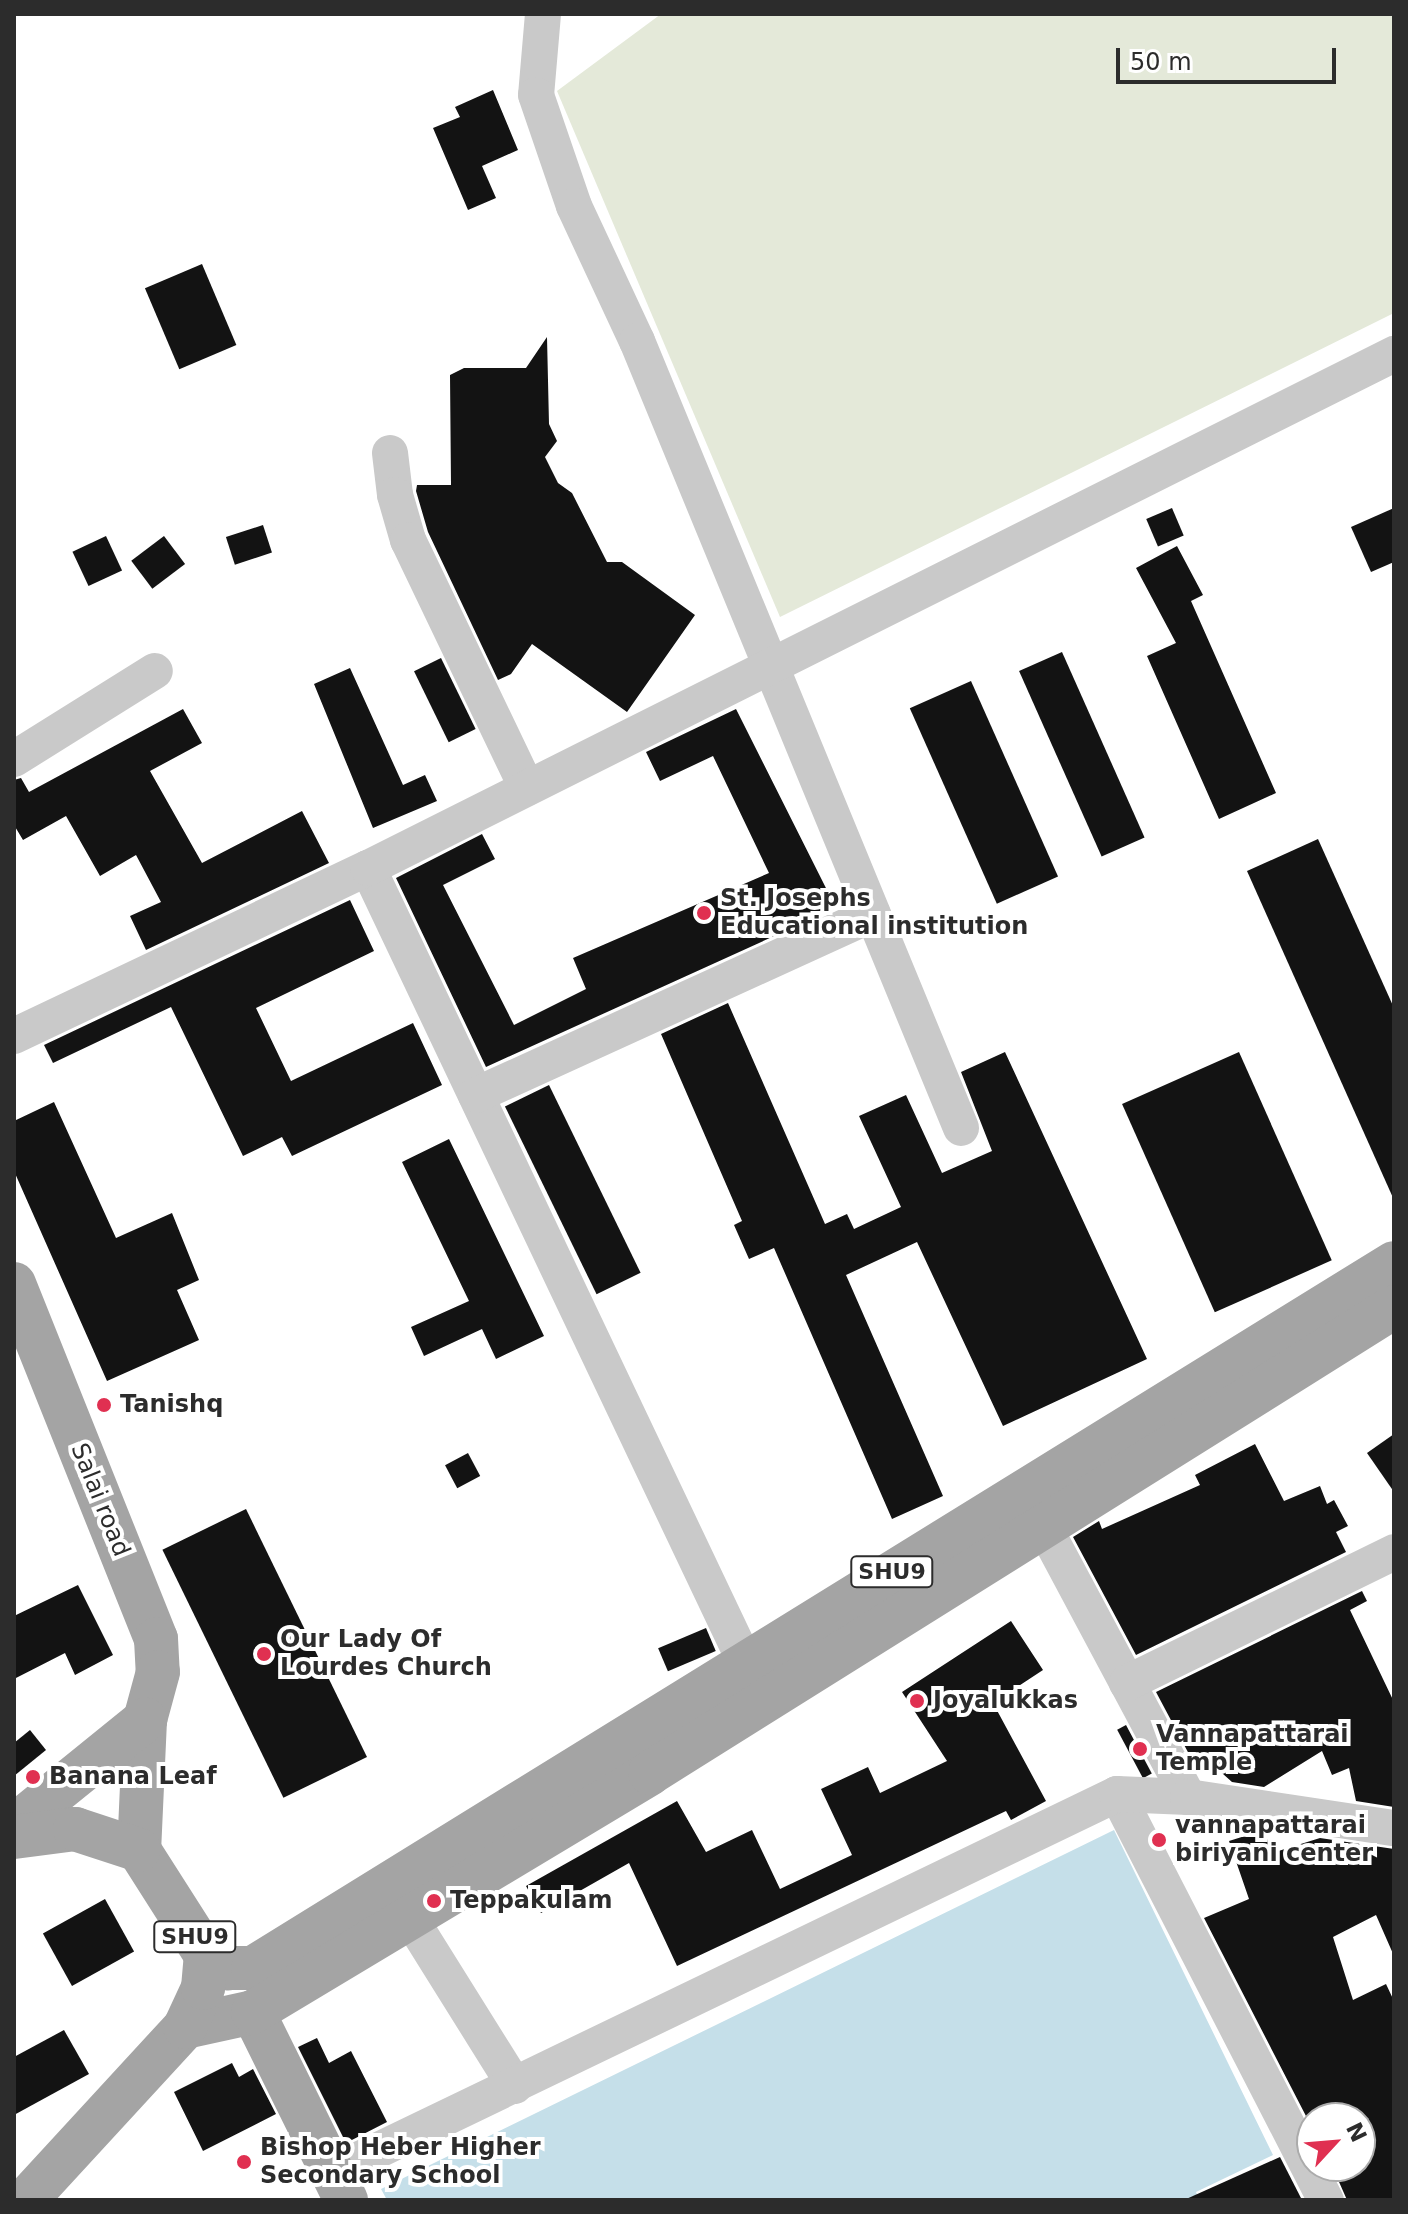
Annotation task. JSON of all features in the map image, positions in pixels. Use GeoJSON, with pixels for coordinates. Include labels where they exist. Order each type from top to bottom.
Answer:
{"type":"FeatureCollection","features":[{"type":"Feature","properties":{"kind":"main road","name":"SHU9"},"geometry":{"type":"LineString","coordinates":[[139,1850],[206,1955],[228,1968],[253,1968],[1394,1263]]}},
{"type":"Feature","properties":{"kind":"main road","name":"Salai road"},"geometry":{"type":"LineString","coordinates":[[14,1284],[156,1639],[158,1672],[145,1720],[139,1850]]}},
{"type":"Feature","properties":{"kind":"main road","name":"SHU9"},"geometry":{"type":"LineString","coordinates":[[185,2027],[253,2012],[1044,1527],[1394,1307]]}},
{"type":"Feature","properties":{"kind":"main road"},"geometry":{"type":"LineString","coordinates":[[14,1826],[145,1720]]}},
{"type":"Feature","properties":{"kind":"main road"},"geometry":{"type":"LineString","coordinates":[[14,1837],[75,1829],[139,1850]]}},
{"type":"Feature","properties":{"kind":"main road","name":"SHU9"},"geometry":{"type":"LineString","coordinates":[[185,2027],[203,1988],[206,1955]]}},
{"type":"Feature","properties":{"kind":"main road"},"geometry":{"type":"LineString","coordinates":[[253,2012],[340,2186]]}},
{"type":"Feature","properties":{"kind":"main road"},"geometry":{"type":"LineString","coordinates":[[26,2200],[185,2027]]}},
{"type":"Feature","properties":{"kind":"street"},"geometry":{"type":"LineString","coordinates":[[543,14],[535,68],[544,121],[574,206],[637,341],[961,1128]]}},
{"type":"Feature","properties":{"kind":"street"},"geometry":{"type":"LineString","coordinates":[[14,1036],[368,868],[1394,354]]}},
{"type":"Feature","properties":{"kind":"street"},"geometry":{"type":"LineString","coordinates":[[390,453],[408,540],[527,788]]}},
{"type":"Feature","properties":{"kind":"street"},"geometry":{"type":"LineString","coordinates":[[14,759],[155,671]]}},
{"type":"Feature","properties":{"kind":"street"},"geometry":{"type":"LineString","coordinates":[[368,868],[746,1664]]}},
{"type":"Feature","properties":{"kind":"street"},"geometry":{"type":"LineString","coordinates":[[476,1095],[873,914]]}},
{"type":"Feature","properties":{"kind":"street"},"geometry":{"type":"LineString","coordinates":[[1044,1527],[1188,1797]]}},
{"type":"Feature","properties":{"kind":"street"},"geometry":{"type":"LineString","coordinates":[[1127,1683],[1394,1552]]}},
{"type":"Feature","properties":{"kind":"street"},"geometry":{"type":"LineString","coordinates":[[1117,1794],[1326,2200]]}},
{"type":"Feature","properties":{"kind":"street"},"geometry":{"type":"LineString","coordinates":[[340,2186],[515,2086],[1117,1794],[1188,1797],[1394,1828]]}},
{"type":"Feature","properties":{"kind":"street"},"geometry":{"type":"LineString","coordinates":[[410,1918],[515,2086]]}},
{"type":"Feature","properties":{"kind":"green space"},"geometry":{"type":"Polygon","coordinates":[[[661,14],[1394,14],[1394,313],[780,617],[557,91],[661,14]]]}},
{"type":"Feature","properties":{"kind":"water"},"geometry":{"type":"Polygon","coordinates":[[[1114,1830],[1273,2155],[1196,2192],[1199,2200],[387,2200],[381,2189],[1114,1830]]]}},
{"type":"Feature","properties":{"kind":"building"},"geometry":{"type":"Polygon","coordinates":[[[493,90],[518,150],[482,166],[496,198],[468,210],[433,128],[460,117],[455,107],[493,90]]]}},
{"type":"Feature","properties":{"kind":"building"},"geometry":{"type":"Polygon","coordinates":[[[202,264],[236,345],[179,369],[145,288],[202,264]]]}},
{"type":"Feature","properties":{"kind":"building"},"geometry":{"type":"Polygon","coordinates":[[[547,337],[549,424],[557,441],[545,457],[558,483],[572,493],[607,562],[622,562],[695,615],[627,712],[532,644],[511,674],[498,680],[428,532],[416,491],[417,485],[451,485],[450,375],[464,368],[526,368],[547,337]]]}},
{"type":"Feature","properties":{"kind":"building"},"geometry":{"type":"Polygon","coordinates":[[[1172,508],[1184,536],[1158,547],[1146,519],[1172,508]]]}},
{"type":"Feature","properties":{"kind":"building"},"geometry":{"type":"Polygon","coordinates":[[[1394,508],[1394,562],[1371,572],[1351,527],[1394,508]]]}},
{"type":"Feature","properties":{"kind":"building"},"geometry":{"type":"Polygon","coordinates":[[[263,525],[272,553],[235,565],[226,537],[263,525]]]}},
{"type":"Feature","properties":{"kind":"building"},"geometry":{"type":"Polygon","coordinates":[[[106,536],[122,570],[89,586],[72,552],[106,536]]]}},
{"type":"Feature","properties":{"kind":"building"},"geometry":{"type":"Polygon","coordinates":[[[164,536],[185,564],[152,589],[131,561],[164,536]]]}},
{"type":"Feature","properties":{"kind":"building"},"geometry":{"type":"Polygon","coordinates":[[[1177,546],[1203,595],[1191,601],[1276,793],[1219,819],[1147,656],[1176,643],[1136,568],[1177,546]]]}},
{"type":"Feature","properties":{"kind":"building"},"geometry":{"type":"Polygon","coordinates":[[[1062,652],[1145,837],[1102,857],[1019,671],[1062,652]]]}},
{"type":"Feature","properties":{"kind":"building"},"geometry":{"type":"Polygon","coordinates":[[[441,658],[476,729],[449,742],[414,671],[441,658]]]}},
{"type":"Feature","properties":{"kind":"building"},"geometry":{"type":"Polygon","coordinates":[[[350,668],[403,785],[425,775],[437,801],[373,828],[314,684],[350,668]]]}},
{"type":"Feature","properties":{"kind":"building"},"geometry":{"type":"Polygon","coordinates":[[[971,681],[1058,876],[997,904],[910,708],[971,681]]]}},
{"type":"Feature","properties":{"kind":"building"},"geometry":{"type":"Polygon","coordinates":[[[183,709],[202,743],[150,771],[202,863],[302,811],[329,863],[146,950],[130,916],[161,902],[136,855],[100,876],[66,816],[23,840],[14,825],[14,780],[21,778],[29,792],[183,709]]]}},
{"type":"Feature","properties":{"kind":"building"},"geometry":{"type":"Polygon","coordinates":[[[736,709],[836,908],[486,1067],[396,878],[482,834],[495,859],[443,885],[514,1025],[586,989],[573,958],[769,873],[713,756],[660,781],[646,752],[736,709]]]}},
{"type":"Feature","properties":{"kind":"building"},"geometry":{"type":"Polygon","coordinates":[[[1318,839],[1394,1008],[1394,1200],[1247,871],[1318,839]]]}},
{"type":"Feature","properties":{"kind":"building"},"geometry":{"type":"Polygon","coordinates":[[[350,900],[374,951],[256,1008],[291,1081],[413,1023],[442,1085],[292,1156],[282,1137],[243,1156],[171,1007],[53,1063],[44,1045],[350,900]]]}},
{"type":"Feature","properties":{"kind":"building"},"geometry":{"type":"Polygon","coordinates":[[[728,1003],[825,1224],[847,1214],[854,1229],[901,1207],[859,1116],[906,1095],[942,1173],[992,1151],[961,1072],[1005,1052],[1147,1359],[1003,1426],[917,1242],[846,1275],[943,1496],[892,1519],[774,1248],[749,1259],[734,1225],[742,1221],[661,1034],[728,1003]]]}},
{"type":"Feature","properties":{"kind":"building"},"geometry":{"type":"Polygon","coordinates":[[[1239,1052],[1332,1260],[1215,1312],[1122,1104],[1239,1052]]]}},
{"type":"Feature","properties":{"kind":"building"},"geometry":{"type":"Polygon","coordinates":[[[549,1085],[641,1273],[597,1294],[505,1106],[549,1085]]]}},
{"type":"Feature","properties":{"kind":"building"},"geometry":{"type":"Polygon","coordinates":[[[54,1102],[116,1238],[172,1213],[199,1280],[177,1290],[199,1340],[107,1381],[14,1171],[14,1121],[54,1102]]]}},
{"type":"Feature","properties":{"kind":"building"},"geometry":{"type":"Polygon","coordinates":[[[449,1139],[544,1336],[496,1359],[482,1329],[424,1356],[411,1327],[469,1301],[402,1162],[449,1139]]]}},
{"type":"Feature","properties":{"kind":"building"},"geometry":{"type":"Polygon","coordinates":[[[1394,1434],[1394,1492],[1367,1453],[1394,1434]]]}},
{"type":"Feature","properties":{"kind":"building"},"geometry":{"type":"Polygon","coordinates":[[[1255,1444],[1284,1501],[1320,1486],[1327,1504],[1334,1500],[1348,1526],[1336,1532],[1346,1552],[1136,1655],[1073,1537],[1099,1521],[1102,1529],[1200,1485],[1195,1475],[1255,1444]]]}},
{"type":"Feature","properties":{"kind":"building"},"geometry":{"type":"Polygon","coordinates":[[[468,1453],[480,1476],[457,1488],[445,1465],[468,1453]]]}},
{"type":"Feature","properties":{"kind":"building","name":"Our Lady Of Lourdes Church"},"geometry":{"type":"Polygon","coordinates":[[[246,1509],[367,1757],[283,1798],[162,1550],[246,1509]]]}},
{"type":"Feature","properties":{"kind":"building"},"geometry":{"type":"Polygon","coordinates":[[[78,1585],[113,1655],[75,1675],[65,1653],[14,1679],[14,1616],[78,1585]]]}},
{"type":"Feature","properties":{"kind":"building"},"geometry":{"type":"Polygon","coordinates":[[[1362,1591],[1367,1601],[1350,1610],[1394,1702],[1394,1807],[1356,1801],[1349,1768],[1332,1775],[1322,1751],[1264,1787],[1232,1782],[1204,1757],[1190,1756],[1156,1692],[1362,1591]]]}},
{"type":"Feature","properties":{"kind":"building"},"geometry":{"type":"Polygon","coordinates":[[[1011,1621],[1043,1670],[993,1703],[1046,1801],[1011,1820],[1006,1811],[677,1966],[629,1863],[541,1913],[526,1886],[677,1801],[706,1852],[752,1830],[780,1889],[852,1855],[821,1789],[868,1767],[880,1793],[947,1761],[902,1692],[1011,1621]]]}},
{"type":"Feature","properties":{"kind":"building"},"geometry":{"type":"Polygon","coordinates":[[[706,1628],[716,1651],[668,1671],[658,1648],[706,1628]]]}},
{"type":"Feature","properties":{"kind":"building"},"geometry":{"type":"Polygon","coordinates":[[[1126,1725],[1152,1774],[1143,1778],[1117,1730],[1126,1725]]]}},
{"type":"Feature","properties":{"kind":"building"},"geometry":{"type":"Polygon","coordinates":[[[30,1730],[46,1750],[14,1776],[14,1743],[30,1730]]]}},
{"type":"Feature","properties":{"kind":"building"},"geometry":{"type":"Polygon","coordinates":[[[1264,1830],[1272,1853],[1320,1838],[1394,1849],[1394,1956],[1376,1915],[1333,1937],[1353,2000],[1386,1984],[1394,2001],[1394,2200],[1347,2200],[1339,2182],[1376,2182],[1376,2102],[1299,2102],[1204,1918],[1249,1899],[1229,1841],[1264,1830]]]}},
{"type":"Feature","properties":{"kind":"building"},"geometry":{"type":"Polygon","coordinates":[[[105,1899],[134,1951],[72,1986],[43,1933],[105,1899]]]}},
{"type":"Feature","properties":{"kind":"building"},"geometry":{"type":"Polygon","coordinates":[[[64,2030],[89,2074],[14,2115],[14,2057],[64,2030]]]}},
{"type":"Feature","properties":{"kind":"building"},"geometry":{"type":"Polygon","coordinates":[[[317,2038],[329,2063],[351,2051],[387,2122],[346,2143],[298,2047],[317,2038]]]}},
{"type":"Feature","properties":{"kind":"building"},"geometry":{"type":"Polygon","coordinates":[[[232,2063],[239,2077],[253,2069],[276,2114],[203,2151],[174,2092],[232,2063]]]}},
{"type":"Feature","properties":{"kind":"building"},"geometry":{"type":"Polygon","coordinates":[[[1280,2157],[1302,2200],[1184,2200],[1280,2157]]]}},
{"type":"Feature","properties":{"kind":"place","name":"St. Josephs Educational institution"},"geometry":{"type":"Point","coordinates":[704,913]}},
{"type":"Feature","properties":{"kind":"place","name":"Tanishq"},"geometry":{"type":"Point","coordinates":[104,1405]}},
{"type":"Feature","properties":{"kind":"place","name":"Our Lady Of Lourdes Church"},"geometry":{"type":"Point","coordinates":[264,1654]}},
{"type":"Feature","properties":{"kind":"place","name":"Joyalukkas"},"geometry":{"type":"Point","coordinates":[917,1701]}},
{"type":"Feature","properties":{"kind":"place","name":"Vannapattarai Temple"},"geometry":{"type":"Point","coordinates":[1140,1749]}},
{"type":"Feature","properties":{"kind":"place","name":"Banana Leaf"},"geometry":{"type":"Point","coordinates":[33,1777]}},
{"type":"Feature","properties":{"kind":"place","name":"vannapattarai biriyani center"},"geometry":{"type":"Point","coordinates":[1159,1840]}},
{"type":"Feature","properties":{"kind":"place","name":"Teppakulam"},"geometry":{"type":"Point","coordinates":[434,1901]}},
{"type":"Feature","properties":{"kind":"place","name":"Bishop Heber Higher Secondary School"},"geometry":{"type":"Point","coordinates":[244,2162]}}]}
